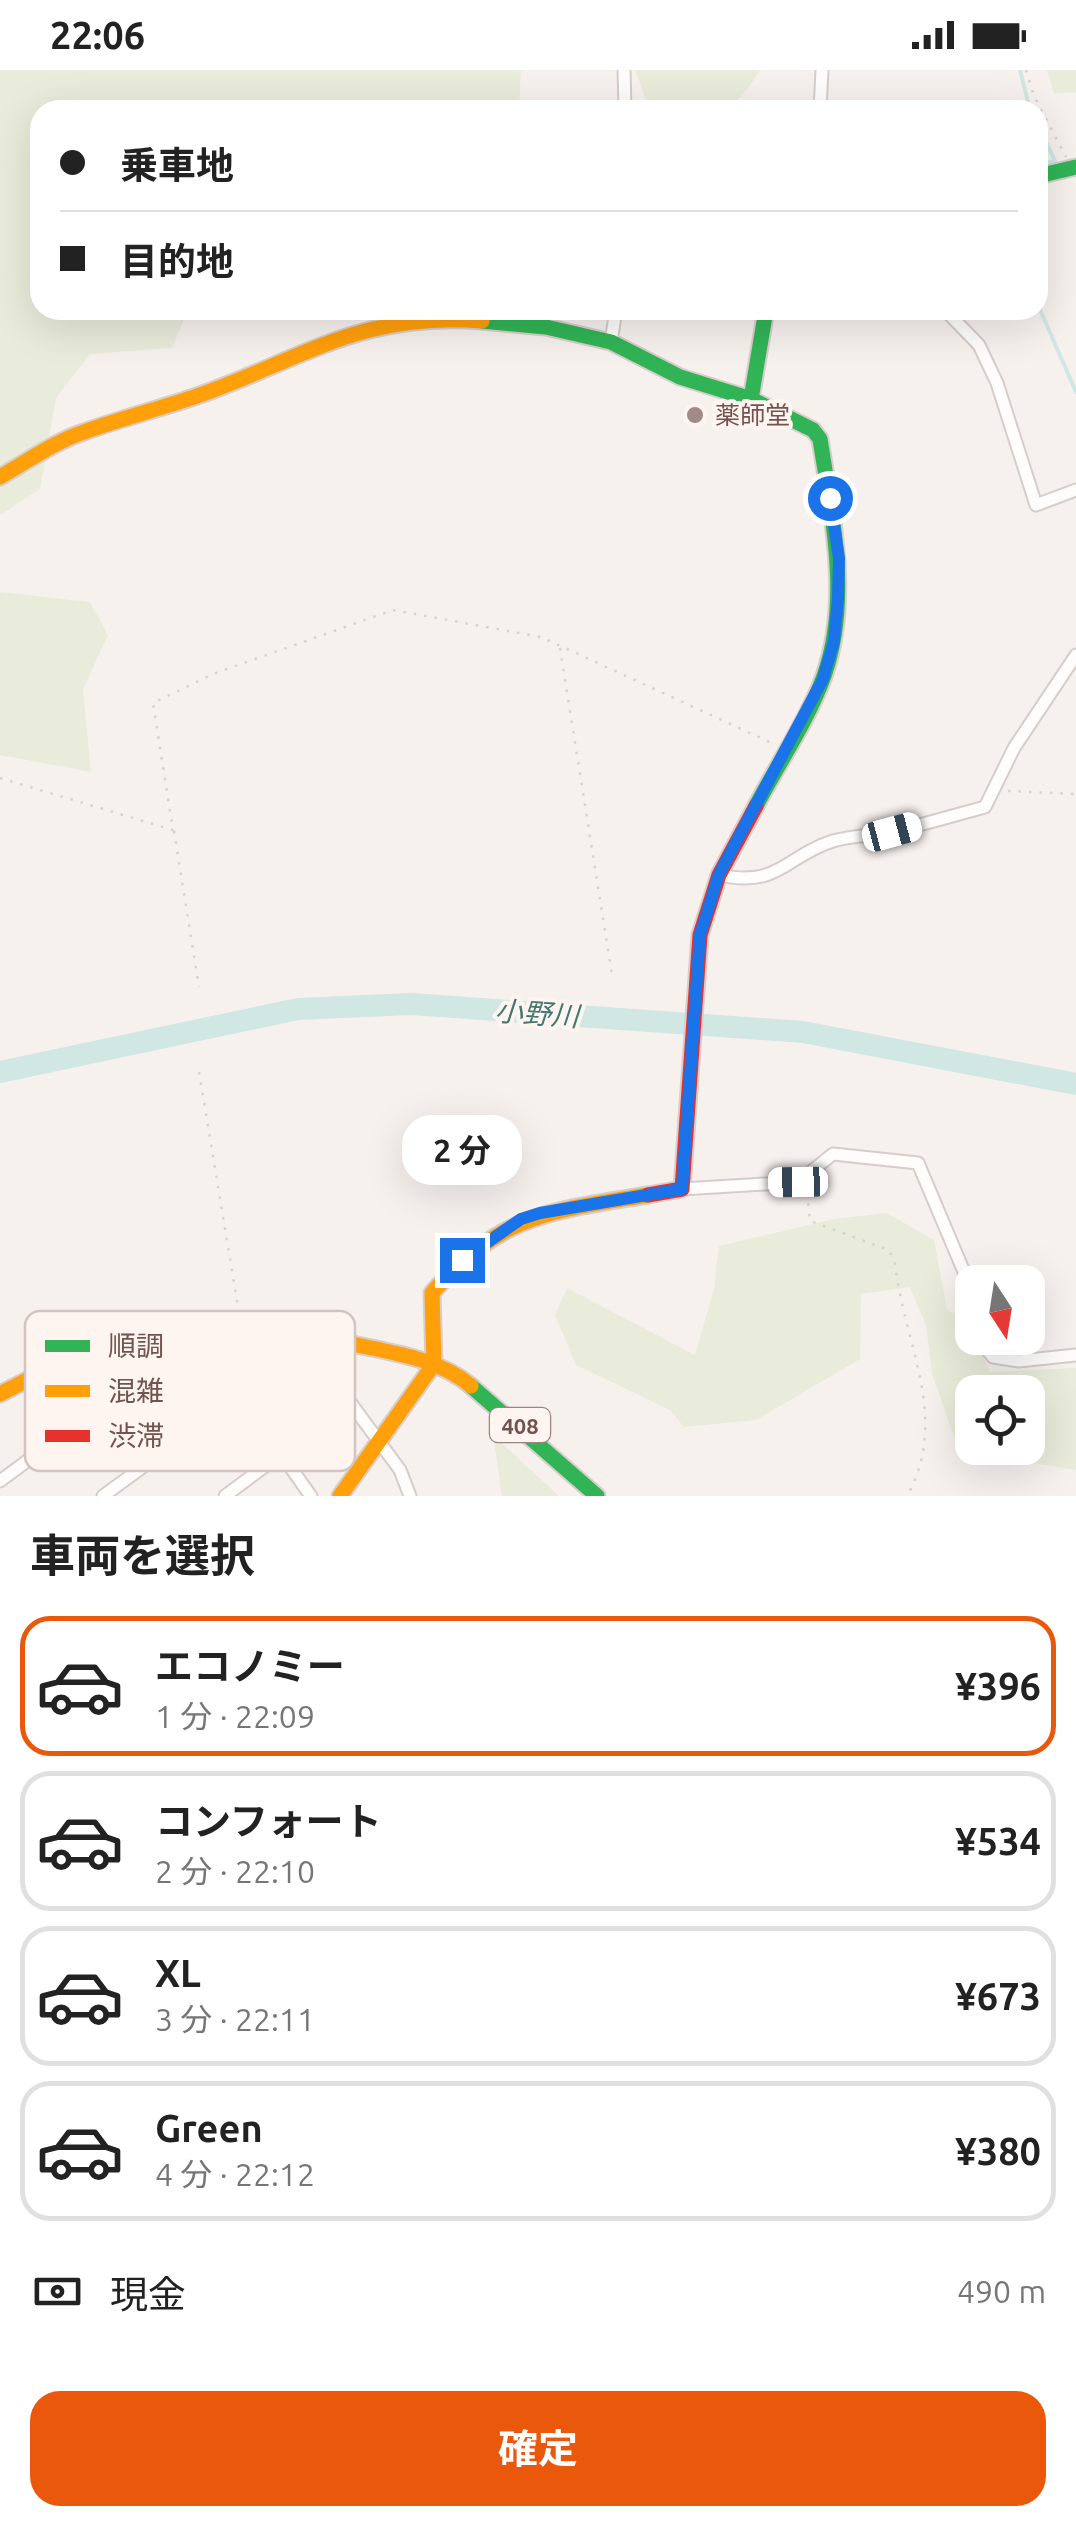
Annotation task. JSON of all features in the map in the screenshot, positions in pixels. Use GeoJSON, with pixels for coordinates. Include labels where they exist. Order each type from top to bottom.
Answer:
{"type":"FeatureCollection","features":[{"type":"Feature","properties":{"kind":"main road"},"geometry":{"type":"LineString","coordinates":[[1048,174],[1074,168]]}},
{"type":"Feature","properties":{"kind":"main road"},"geometry":{"type":"LineString","coordinates":[[0,476],[76,434],[200,395],[307,348],[384,323],[438,320]]}},
{"type":"Feature","properties":{"kind":"main road"},"geometry":{"type":"LineString","coordinates":[[340,1496],[434,1364],[438,1348],[432,1293],[444,1275],[491,1238],[540,1213],[682,1189],[700,935],[719,874],[823,679],[829,660],[839,558],[820,439],[813,430],[752,400],[680,377],[611,342],[546,327],[490,320]]}},
{"type":"Feature","properties":{"kind":"main road"},"geometry":{"type":"LineString","coordinates":[[752,400],[764,320]]}},
{"type":"Feature","properties":{"kind":"main road","name":"408"},"geometry":{"type":"LineString","coordinates":[[355,1345],[434,1364],[480,1390],[598,1496]]}},
{"type":"Feature","properties":{"kind":"main road","name":"408"},"geometry":{"type":"LineString","coordinates":[[0,1394],[25,1381]]}},
{"type":"Feature","properties":{"kind":"street"},"geometry":{"type":"LineString","coordinates":[[624,70],[625,100]]}},
{"type":"Feature","properties":{"kind":"street"},"geometry":{"type":"LineString","coordinates":[[820,100],[822,70]]}},
{"type":"Feature","properties":{"kind":"street"},"geometry":{"type":"LineString","coordinates":[[611,342],[614,320]]}},
{"type":"Feature","properties":{"kind":"street"},"geometry":{"type":"LineString","coordinates":[[954,320],[979,344],[998,382],[1036,505],[1076,490]]}},
{"type":"Feature","properties":{"kind":"street"},"geometry":{"type":"LineString","coordinates":[[719,874],[742,879],[783,872],[813,849],[836,840],[892,832],[984,807],[1022,734],[1076,654]]}},
{"type":"Feature","properties":{"kind":"street"},"geometry":{"type":"LineString","coordinates":[[682,1189],[802,1179],[833,1154],[918,1163],[961,1265]]}},
{"type":"Feature","properties":{"kind":"street"},"geometry":{"type":"LineString","coordinates":[[991,1355],[1018,1361],[1076,1355]]}},
{"type":"Feature","properties":{"kind":"street"},"geometry":{"type":"LineString","coordinates":[[355,1409],[400,1470],[410,1496]]}},
{"type":"Feature","properties":{"kind":"street"},"geometry":{"type":"LineString","coordinates":[[0,1481],[25,1463]]}},
{"type":"Feature","properties":{"kind":"street"},"geometry":{"type":"LineString","coordinates":[[103,1496],[137,1471]]}},
{"type":"Feature","properties":{"kind":"street"},"geometry":{"type":"LineString","coordinates":[[225,1496],[259,1471]]}},
{"type":"Feature","properties":{"kind":"street"},"geometry":{"type":"LineString","coordinates":[[292,1471],[311,1496]]}},
{"type":"Feature","properties":{"kind":"path"},"geometry":{"type":"LineString","coordinates":[[1026,70],[1036,100]]}},
{"type":"Feature","properties":{"kind":"path"},"geometry":{"type":"LineString","coordinates":[[1048,121],[1074,168]]}},
{"type":"Feature","properties":{"kind":"path"},"geometry":{"type":"LineString","coordinates":[[199,987],[153,703],[183,688],[394,610],[541,637],[784,748]]}},
{"type":"Feature","properties":{"kind":"path"},"geometry":{"type":"LineString","coordinates":[[559,646],[612,974]]}},
{"type":"Feature","properties":{"kind":"path"},"geometry":{"type":"LineString","coordinates":[[0,778],[174,830]]}},
{"type":"Feature","properties":{"kind":"path"},"geometry":{"type":"LineString","coordinates":[[994,790],[1076,794]]}},
{"type":"Feature","properties":{"kind":"path"},"geometry":{"type":"LineString","coordinates":[[199,1072],[238,1311]]}},
{"type":"Feature","properties":{"kind":"path"},"geometry":{"type":"LineString","coordinates":[[802,1179],[810,1221],[888,1250],[895,1264],[929,1423],[920,1472],[908,1496]]}},
{"type":"Feature","properties":{"kind":"green space"},"geometry":{"type":"Polygon","coordinates":[[[0,70],[521,70],[520,100],[30,100],[30,320],[184,320],[172,348],[90,354],[56,398],[40,489],[0,515],[0,70]]]}},
{"type":"Feature","properties":{"kind":"green space"},"geometry":{"type":"Polygon","coordinates":[[[635,70],[760,70],[737,100],[646,100],[635,70]]]}},
{"type":"Feature","properties":{"kind":"green space"},"geometry":{"type":"Polygon","coordinates":[[[1047,70],[1076,70],[1076,93],[1054,93],[1047,70]]]}},
{"type":"Feature","properties":{"kind":"green space"},"geometry":{"type":"Polygon","coordinates":[[[0,592],[90,602],[108,635],[83,689],[91,772],[0,755],[0,592]]]}},
{"type":"Feature","properties":{"kind":"green space"},"geometry":{"type":"Polygon","coordinates":[[[887,1213],[934,1240],[947,1310],[955,1313],[955,1355],[982,1355],[990,1372],[1076,1368],[1076,1470],[1045,1465],[1045,1375],[955,1375],[955,1440],[932,1374],[926,1325],[910,1287],[861,1294],[860,1359],[756,1420],[684,1427],[670,1410],[576,1365],[555,1315],[567,1288],[695,1355],[714,1289],[719,1246],[834,1219],[887,1213]]]}},
{"type":"Feature","properties":{"kind":"green space"},"geometry":{"type":"Polygon","coordinates":[[[493,1435],[559,1496],[502,1496],[493,1435]]]}},
{"type":"Feature","properties":{"kind":"waterway"},"geometry":{"type":"LineString","coordinates":[[1020,70],[1028,100]]}},
{"type":"Feature","properties":{"kind":"waterway"},"geometry":{"type":"LineString","coordinates":[[1048,146],[1055,161],[1048,162]]}},
{"type":"Feature","properties":{"kind":"waterway"},"geometry":{"type":"LineString","coordinates":[[1045,320],[1076,392]]}},
{"type":"Feature","properties":{"kind":"waterway","name":"小野川"},"geometry":{"type":"LineString","coordinates":[[0,1072],[298,1009],[411,1004],[803,1032],[1076,1084]]}},
{"type":"Feature","properties":{"kind":"traffic: fast"},"geometry":{"type":"LineString","coordinates":[[1048,174],[1076,167]]}},
{"type":"Feature","properties":{"kind":"traffic: fast"},"geometry":{"type":"LineString","coordinates":[[751,399],[764,320]]}},
{"type":"Feature","properties":{"kind":"traffic: fast"},"geometry":{"type":"LineString","coordinates":[[482,321],[546,327],[611,342],[680,377],[751,399],[813,430],[820,439],[837,558],[832,647],[810,709],[756,806]]}},
{"type":"Feature","properties":{"kind":"traffic: fast"},"geometry":{"type":"LineString","coordinates":[[471,1386],[597,1496]]}},
{"type":"Feature","properties":{"kind":"traffic: slow"},"geometry":{"type":"LineString","coordinates":[[0,477],[71,437],[197,396],[335,341],[402,323],[482,321]]}},
{"type":"Feature","properties":{"kind":"traffic: slow"},"geometry":{"type":"LineString","coordinates":[[340,1496],[434,1364],[432,1293],[457,1267],[504,1231],[529,1220],[648,1195]]}},
{"type":"Feature","properties":{"kind":"traffic: slow"},"geometry":{"type":"LineString","coordinates":[[355,1345],[432,1364],[471,1386]]}},
{"type":"Feature","properties":{"kind":"traffic: slow"},"geometry":{"type":"LineString","coordinates":[[0,1394],[25,1381]]}},
{"type":"Feature","properties":{"kind":"traffic: jam"},"geometry":{"type":"LineString","coordinates":[[648,1195],[682,1189],[700,935],[719,875],[756,806]]}},
{"type":"Feature","properties":{"kind":"place","name":"薬師堂"},"geometry":{"type":"Point","coordinates":[695,415]}},
{"type":"Feature","properties":{"kind":"route"},"geometry":{"type":"LineString","coordinates":[[462,1260],[521,1219],[682,1189],[700,935],[719,874],[823,679],[834,641],[838,599],[839,558],[830,498]]}}]}
